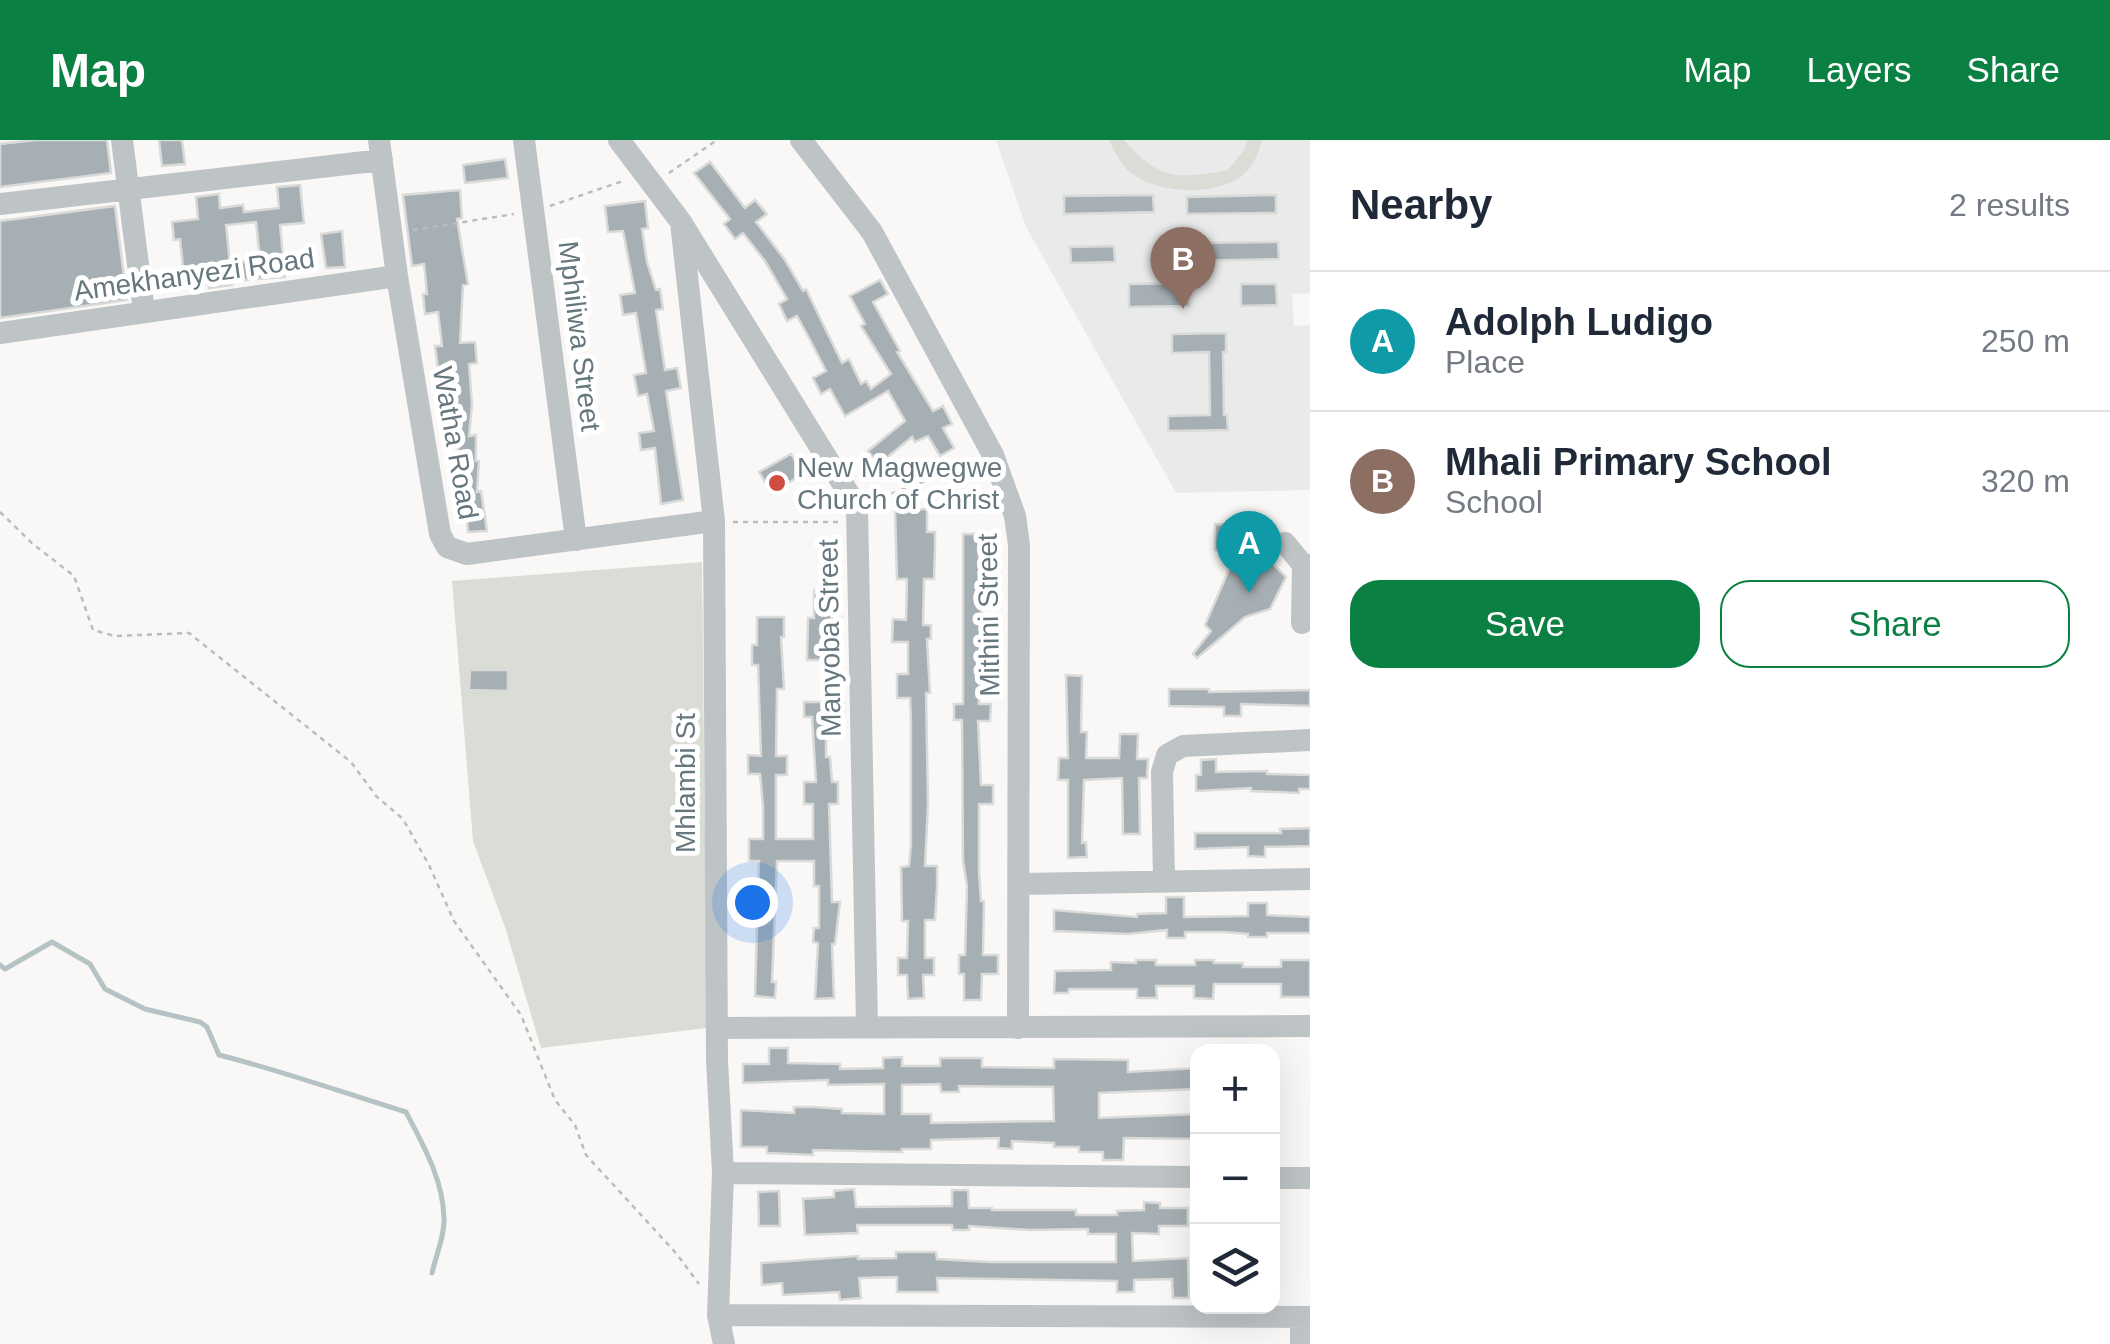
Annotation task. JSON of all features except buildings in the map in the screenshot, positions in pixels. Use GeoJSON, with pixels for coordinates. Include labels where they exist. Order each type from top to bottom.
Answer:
{"type":"FeatureCollection","features":[{"type":"Feature","properties":{"kind":"street"},"geometry":{"type":"LineString","coordinates":[[122,140],[144,312]]}},
{"type":"Feature","properties":{"kind":"street","name":"Mphiliwa Street"},"geometry":{"type":"LineString","coordinates":[[524,140],[576,540]]}},
{"type":"Feature","properties":{"kind":"street","name":"Manyoba Street"},"geometry":{"type":"LineString","coordinates":[[619,140],[681,222],[857,515],[866,1026]]}},
{"type":"Feature","properties":{"kind":"street","name":"Mithini Street"},"geometry":{"type":"LineString","coordinates":[[802,140],[872,232],[993,454],[1016,516],[1018,1028]]}},
{"type":"Feature","properties":{"kind":"street"},"geometry":{"type":"LineString","coordinates":[[0,204],[380,150]]}},
{"type":"Feature","properties":{"kind":"street","name":"Watha Road"},"geometry":{"type":"LineString","coordinates":[[380,150],[440,534],[447,547],[467,554],[714,521]]}},
{"type":"Feature","properties":{"kind":"street","name":"Mhlambi St"},"geometry":{"type":"LineString","coordinates":[[681,222],[714,521],[716,1028],[723,1173],[718,1315],[724,1344]]}},
{"type":"Feature","properties":{"kind":"street","name":"Amekhanyezi Road"},"geometry":{"type":"LineString","coordinates":[[0,333],[397,276]]}},
{"type":"Feature","properties":{"kind":"street"},"geometry":{"type":"LineString","coordinates":[[1286,543],[1307,565],[1302,623]]}},
{"type":"Feature","properties":{"kind":"street"},"geometry":{"type":"LineString","coordinates":[[1164,880],[1162,772],[1167,755],[1183,746],[1310,740]]}},
{"type":"Feature","properties":{"kind":"street"},"geometry":{"type":"LineString","coordinates":[[1020,884],[1310,879]]}},
{"type":"Feature","properties":{"kind":"street"},"geometry":{"type":"LineString","coordinates":[[716,1028],[1310,1026]]}},
{"type":"Feature","properties":{"kind":"street"},"geometry":{"type":"LineString","coordinates":[[723,1173],[1190,1177]]}},
{"type":"Feature","properties":{"kind":"street"},"geometry":{"type":"LineString","coordinates":[[1280,1178],[1310,1178]]}},
{"type":"Feature","properties":{"kind":"street"},"geometry":{"type":"LineString","coordinates":[[718,1315],[1305,1317],[1301,1344]]}},
{"type":"Feature","properties":{"kind":"path"},"geometry":{"type":"LineString","coordinates":[[654,183],[717,140]]}},
{"type":"Feature","properties":{"kind":"path"},"geometry":{"type":"LineString","coordinates":[[714,521],[857,515],[993,454]]}},
{"type":"Feature","properties":{"kind":"path"},"geometry":{"type":"LineString","coordinates":[[0,512],[74,576],[93,630],[114,636],[189,633],[352,762],[376,796],[403,819],[454,921],[522,1016],[555,1100],[575,1125],[586,1155],[675,1252],[700,1286]]}},
{"type":"Feature","properties":{"kind":"shaded area"},"geometry":{"type":"Polygon","coordinates":[[[996,140],[1310,140],[1310,293],[1292,294],[1294,326],[1310,325],[1310,490],[1176,493],[1026,227],[996,140]]]}},
{"type":"Feature","properties":{"kind":"shaded area"},"geometry":{"type":"Polygon","coordinates":[[[1109,140],[1124,140],[1159,170],[1195,175],[1228,170],[1245,149],[1247,140],[1262,140],[1251,166],[1238,178],[1224,185],[1191,190],[1158,186],[1131,173],[1109,140]]]}},
{"type":"Feature","properties":{"kind":"shaded area"},"geometry":{"type":"Polygon","coordinates":[[[702,562],[707,1028],[541,1048],[505,927],[473,841],[452,581],[702,562]]]}},
{"type":"Feature","properties":{"kind":"waterway"},"geometry":{"type":"LineString","coordinates":[[0,965],[5,969],[52,942],[90,964],[105,989],[145,1009],[200,1022],[207,1027],[219,1055],[406,1112],[431,1163],[443,1204],[443,1231],[432,1273]]}},
{"type":"Feature","properties":{"kind":"place","name":"Mhali Primary School"},"geometry":{"type":"Point","coordinates":[1183,309]}},
{"type":"Feature","properties":{"kind":"place","name":"New Magwegwe Church of Christ"},"geometry":{"type":"Point","coordinates":[777,483]}},
{"type":"Feature","properties":{"kind":"place","name":"Adolph Ludigo"},"geometry":{"type":"Point","coordinates":[1249,593]}}]}
